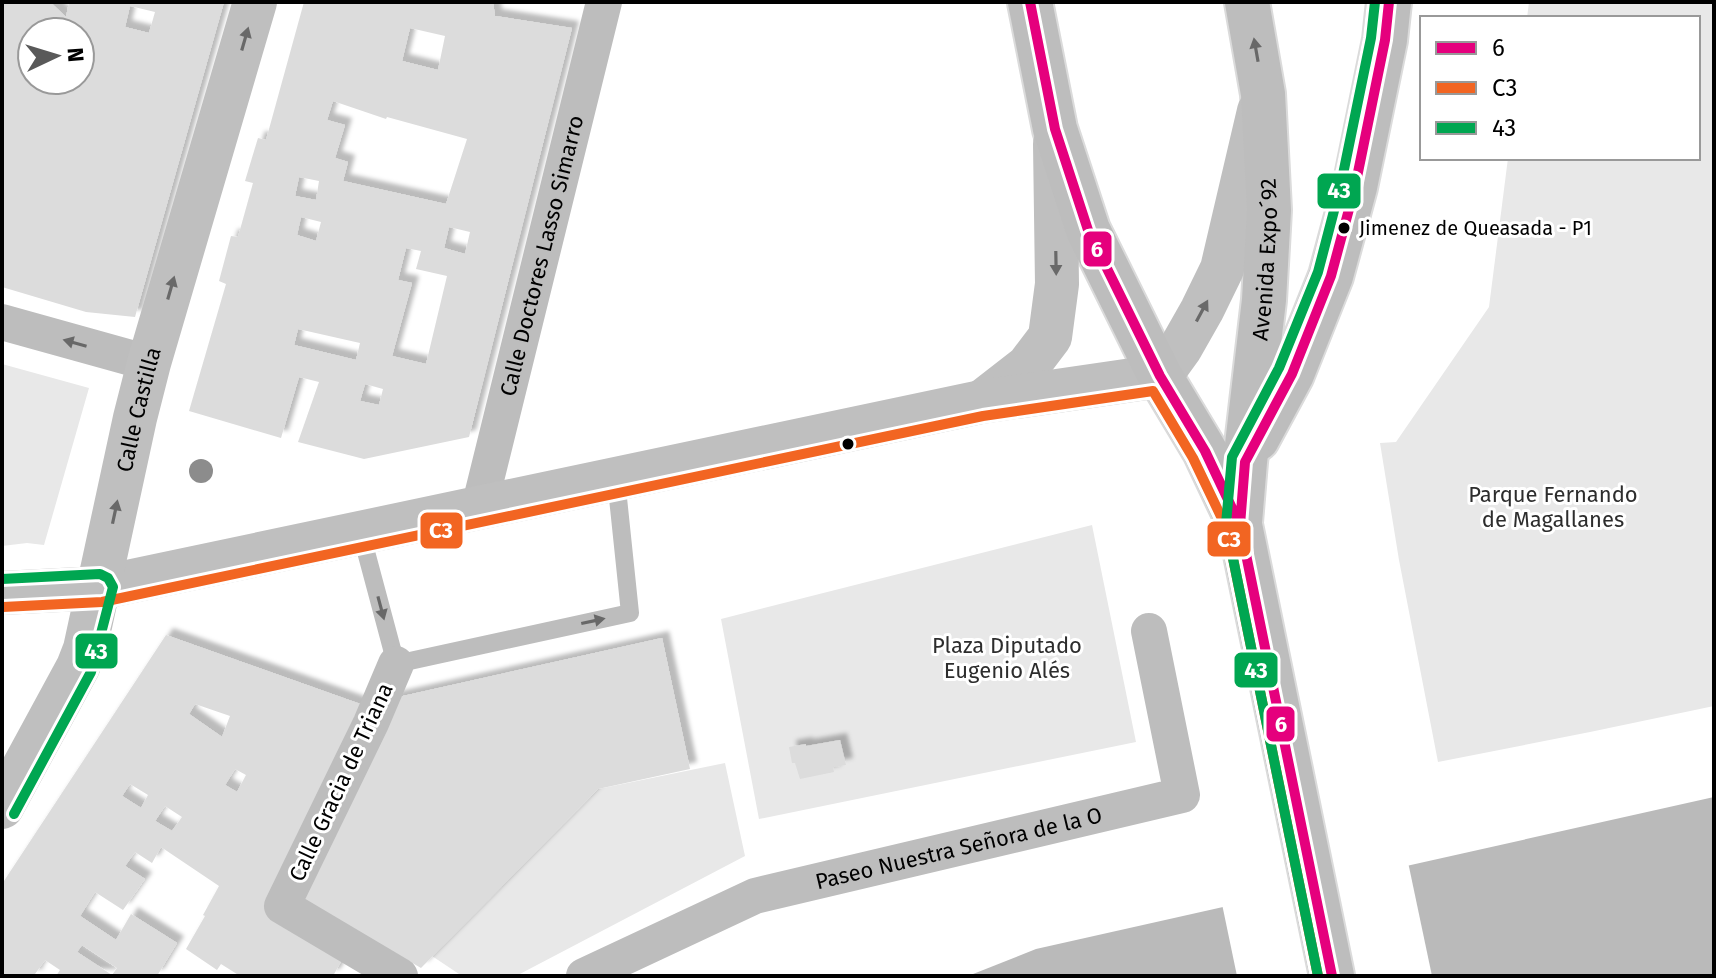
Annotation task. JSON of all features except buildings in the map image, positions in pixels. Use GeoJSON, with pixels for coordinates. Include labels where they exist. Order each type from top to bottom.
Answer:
{"type":"FeatureCollection","features":[{"type":"Feature","properties":{"kind":"main road","name":"Calle Castilla"},"geometry":{"type":"LineString","coordinates":[[2,807],[85,649],[149,363],[255,2]]}},
{"type":"Feature","properties":{"kind":"main road"},"geometry":{"type":"LineString","coordinates":[[1030,2],[1055,129],[1088,230],[1160,376],[1205,451],[1240,525],[1332,976]]}},
{"type":"Feature","properties":{"kind":"main road","name":"Avenida Expo´92"},"geometry":{"type":"LineString","coordinates":[[1240,525],[1264,300],[1269,210],[1263,94],[1247,2]]}},
{"type":"Feature","properties":{"kind":"main road"},"geometry":{"type":"LineString","coordinates":[[1245,462],[1292,374],[1331,276],[1355,187],[1385,40],[1389,2]]}},
{"type":"Feature","properties":{"kind":"main road"},"geometry":{"type":"LineString","coordinates":[[2,593],[99,588],[981,402],[1160,376],[1195,323],[1222,269],[1263,94]]}},
{"type":"Feature","properties":{"kind":"main road"},"geometry":{"type":"LineString","coordinates":[[981,402],[1028,366],[1050,337],[1057,284],[1055,129]]}},
{"type":"Feature","properties":{"kind":"street","name":"Calle Doctores Lasso Simarro"},"geometry":{"type":"LineString","coordinates":[[479,508],[604,2]]}},
{"type":"Feature","properties":{"kind":"street"},"geometry":{"type":"LineString","coordinates":[[2,322],[149,363]]}},
{"type":"Feature","properties":{"kind":"street","name":"Paseo Nuestra Señora de la O"},"geometry":{"type":"LineString","coordinates":[[584,976],[755,896],[1182,795],[1149,631]]}},
{"type":"Feature","properties":{"kind":"street","name":"Calle Gracia de Triana"},"geometry":{"type":"LineString","coordinates":[[396,664],[371,723],[282,906],[400,976]]}},
{"type":"Feature","properties":{"kind":"lane"},"geometry":{"type":"LineString","coordinates":[[361,533],[396,664],[630,613],[616,479]]}},
{"type":"Feature","properties":{"kind":"green space","name":"Parque Fernando de Magallanes"},"geometry":{"type":"Polygon","coordinates":[[[1529,2],[1714,2],[1714,706],[1438,762],[1380,443],[1396,442],[1489,307],[1508,160],[1700,160],[1700,16],[1527,16],[1529,2]]]}},
{"type":"Feature","properties":{"kind":"green space"},"geometry":{"type":"Polygon","coordinates":[[[2,364],[89,388],[44,545],[27,543],[2,546],[2,364]]]}},
{"type":"Feature","properties":{"kind":"green space","name":"Plaza Diputado Eugenio Alés"},"geometry":{"type":"Polygon","coordinates":[[[1092,525],[1136,742],[759,819],[721,619],[1092,525]]]}},
{"type":"Feature","properties":{"kind":"green space"},"geometry":{"type":"Polygon","coordinates":[[[725,763],[745,856],[516,976],[462,976],[432,956],[598,789],[725,763]]]}},
{"type":"Feature","properties":{"kind":"shaded area"},"geometry":{"type":"Polygon","coordinates":[[[1714,797],[1714,976],[968,976],[1036,949],[1714,797]]]}},
{"type":"Feature","properties":{"kind":"pier"},"geometry":{"type":"Polygon","coordinates":[[[1408,862],[1432,976],[1237,976],[1222,904],[1408,862]]]}},
{"type":"Feature","properties":{"kind":"transit line","name":"6"},"geometry":{"type":"LineString","coordinates":[[1030,2],[1055,129],[1088,230],[1160,376],[1205,451],[1240,525],[1332,976]]}},
{"type":"Feature","properties":{"kind":"transit line","name":"43"},"geometry":{"type":"LineString","coordinates":[[1318,976],[1226,524],[1232,457],[1279,368],[1318,272],[1341,184],[1371,38],[1375,2]]}},
{"type":"Feature","properties":{"kind":"transit line","name":"6"},"geometry":{"type":"LineString","coordinates":[[1246,553],[1240,525],[1245,462],[1292,374],[1331,276],[1355,187],[1385,40],[1389,2]]}},
{"type":"Feature","properties":{"kind":"transit line","name":"C3"},"geometry":{"type":"LineString","coordinates":[[3,607],[102,602],[983,416],[1153,391],[1193,458],[1227,529],[1318,976]]}},
{"type":"Feature","properties":{"kind":"transit line","name":"43"},"geometry":{"type":"LineString","coordinates":[[2,579],[100,574],[108,578],[113,587],[91,672],[14,814]]}},
{"type":"Feature","properties":{"kind":"place","name":"Jimenez de Queasada - P1"},"geometry":{"type":"Point","coordinates":[1344,228]}}]}
